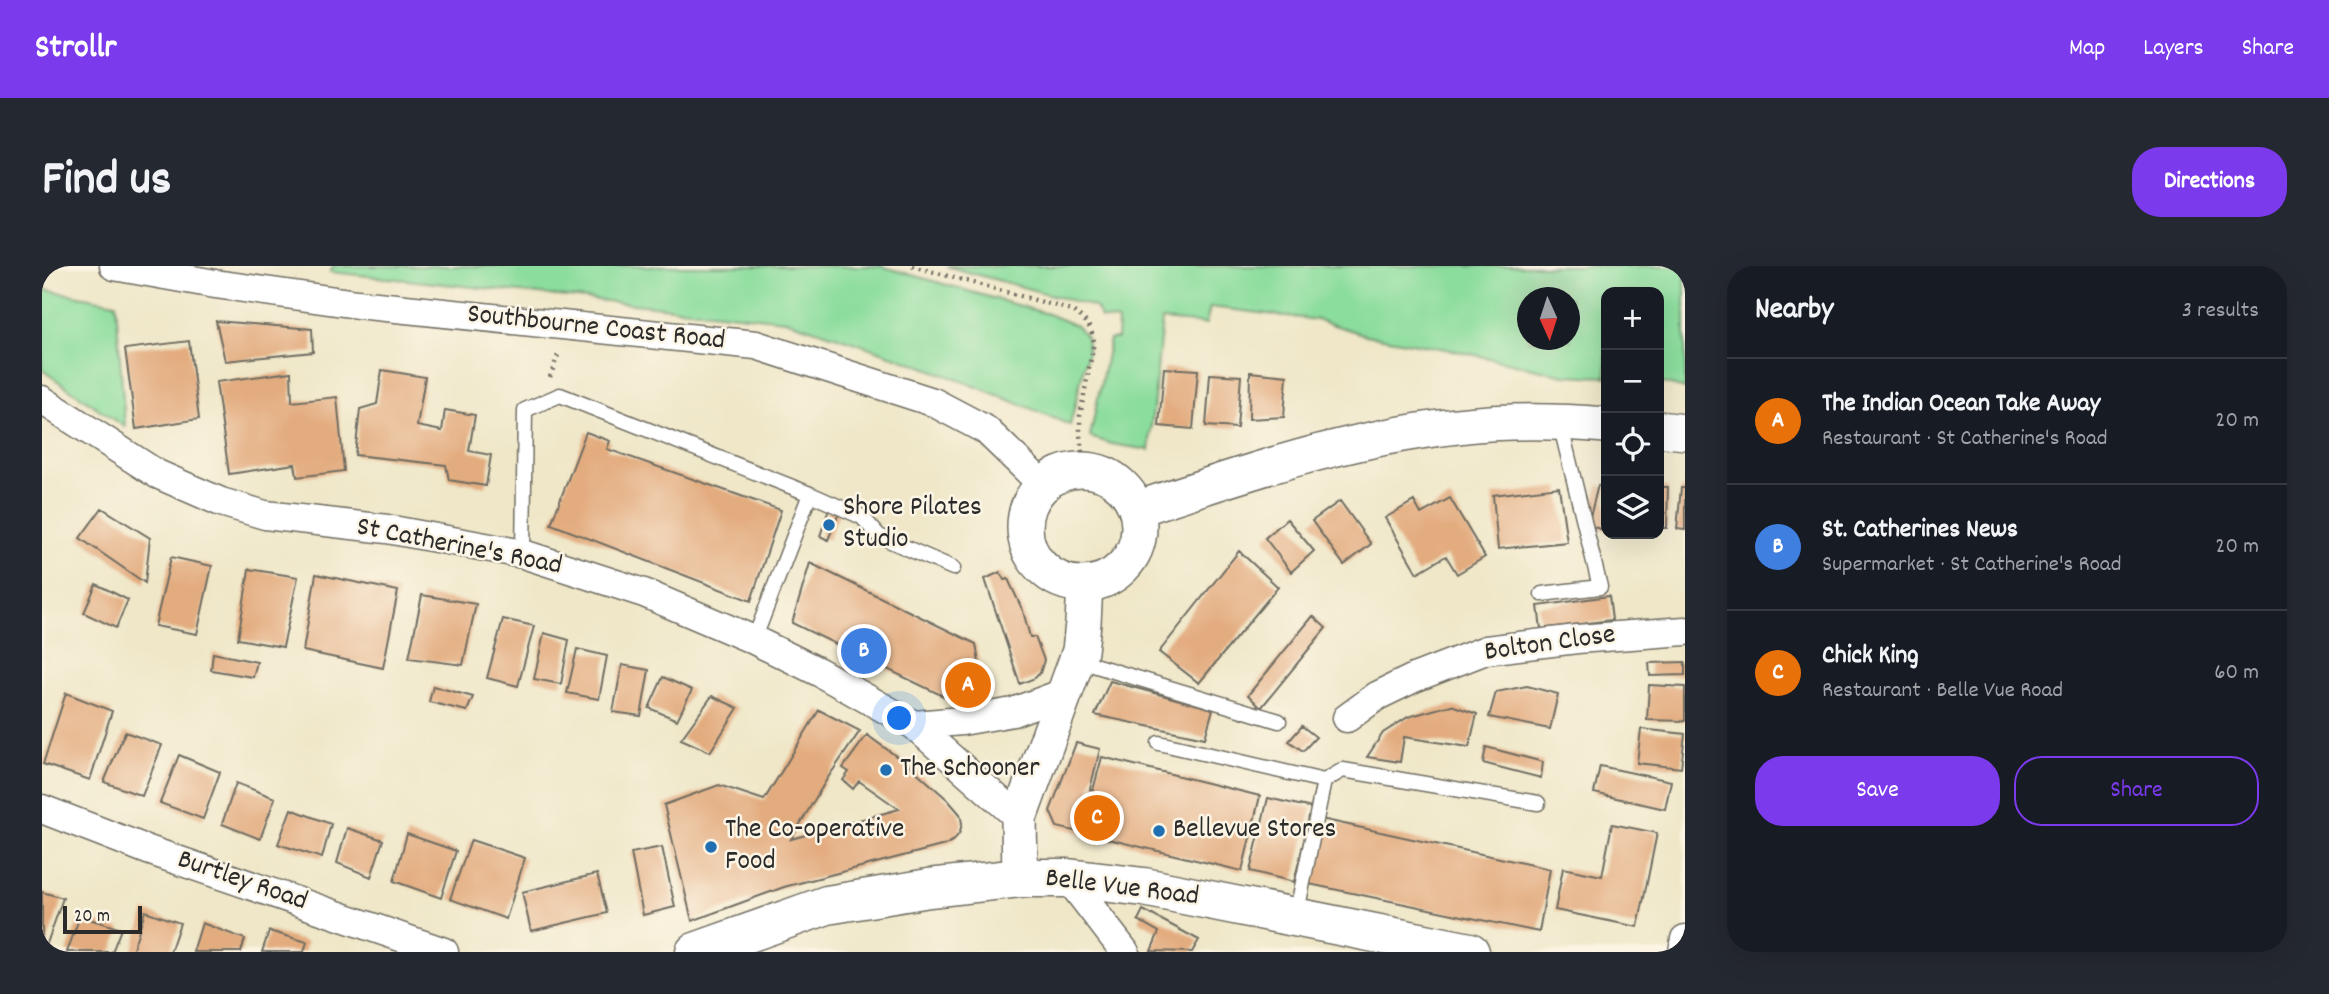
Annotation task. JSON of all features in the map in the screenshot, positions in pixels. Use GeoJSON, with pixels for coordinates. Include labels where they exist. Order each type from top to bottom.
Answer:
{"type":"FeatureCollection","features":[{"type":"Feature","properties":{"kind":"main road","name":"Belle Vue Road"},"geometry":{"type":"LineString","coordinates":[[695,952],[827,905],[929,888],[1020,878],[1068,878],[1144,887],[1470,952]]}},
{"type":"Feature","properties":{"kind":"street","name":"Southbourne Coast Road"},"geometry":{"type":"LineString","coordinates":[[114,266],[215,284],[357,304],[756,345],[933,402],[986,430],[1043,485]]}},
{"type":"Feature","properties":{"kind":"street","name":"St Catherine's Road"},"geometry":{"type":"LineString","coordinates":[[45,410],[157,474],[221,502],[265,515],[387,529],[523,555],[644,593],[754,639],[914,725],[1019,818]]}},
{"type":"Feature","properties":{"kind":"street"},"geometry":{"type":"LineString","coordinates":[[1137,509],[1297,458],[1394,435],[1507,422],[1601,425]]}},
{"type":"Feature","properties":{"kind":"street"},"geometry":{"type":"LineString","coordinates":[[1664,430],[1685,432]]}},
{"type":"Feature","properties":{"kind":"street"},"geometry":{"type":"LineString","coordinates":[[1084,470],[1101,473],[1117,481],[1129,494],[1137,509],[1140,527],[1137,544],[1129,560],[1117,572],[1102,580],[1084,584],[1065,582],[1048,572],[1034,558],[1026,540],[1026,520],[1031,501],[1043,485],[1069,471],[1084,470]]}},
{"type":"Feature","properties":{"kind":"street"},"geometry":{"type":"LineString","coordinates":[[1020,878],[1019,818],[1071,676],[1083,623],[1084,584]]}},
{"type":"Feature","properties":{"kind":"street","name":"Bolton Close"},"geometry":{"type":"LineString","coordinates":[[1347,718],[1377,696],[1414,678],[1486,650],[1577,639],[1685,631]]}},
{"type":"Feature","properties":{"kind":"street"},"geometry":{"type":"LineString","coordinates":[[914,725],[962,721],[1013,712],[1071,676]]}},
{"type":"Feature","properties":{"kind":"street","name":"Burtley Road"},"geometry":{"type":"LineString","coordinates":[[42,809],[148,850],[444,952]]}},
{"type":"Feature","properties":{"kind":"street"},"geometry":{"type":"LineString","coordinates":[[1068,878],[1125,952]]}},
{"type":"Feature","properties":{"kind":"street"},"geometry":{"type":"LineString","coordinates":[[1682,952],[1685,939]]}},
{"type":"Feature","properties":{"kind":"lane"},"geometry":{"type":"LineString","coordinates":[[523,555],[525,410],[560,395],[810,494],[862,517],[879,536],[953,568]]}},
{"type":"Feature","properties":{"kind":"lane"},"geometry":{"type":"LineString","coordinates":[[1542,594],[1600,587],[1559,422]]}},
{"type":"Feature","properties":{"kind":"lane"},"geometry":{"type":"LineString","coordinates":[[754,639],[810,494]]}},
{"type":"Feature","properties":{"kind":"lane"},"geometry":{"type":"LineString","coordinates":[[1071,676],[1279,721]]}},
{"type":"Feature","properties":{"kind":"lane"},"geometry":{"type":"LineString","coordinates":[[1159,743],[1324,781],[1343,770],[1538,803]]}},
{"type":"Feature","properties":{"kind":"lane"},"geometry":{"type":"LineString","coordinates":[[1296,917],[1324,781]]}},
{"type":"Feature","properties":{"kind":"path"},"geometry":{"type":"LineString","coordinates":[[912,266],[1071,310],[1086,319],[1094,342],[1080,416],[1084,470]]}},
{"type":"Feature","properties":{"kind":"path"},"geometry":{"type":"LineString","coordinates":[[560,395],[549,380],[569,327]]}},
{"type":"Feature","properties":{"kind":"green space"},"geometry":{"type":"Polygon","coordinates":[[[333,266],[881,266],[1048,314],[1077,326],[1086,337],[1088,351],[1070,425],[929,369],[785,320],[330,272],[333,266]]]}},
{"type":"Feature","properties":{"kind":"green space"},"geometry":{"type":"Polygon","coordinates":[[[946,266],[1685,266],[1685,389],[1664,383],[1664,287],[1601,287],[1601,377],[1564,375],[1457,351],[1366,335],[1318,320],[1210,307],[1206,324],[1162,320],[1149,450],[1112,444],[1090,437],[1110,339],[1117,339],[1118,321],[1101,318],[1095,307],[946,266]]]}},
{"type":"Feature","properties":{"kind":"green space"},"geometry":{"type":"Polygon","coordinates":[[[42,289],[116,303],[125,427],[42,370],[42,289]]]}},
{"type":"Feature","properties":{"kind":"building"},"geometry":{"type":"Polygon","coordinates":[[[216,321],[312,329],[313,352],[225,361],[216,321]]]}},
{"type":"Feature","properties":{"kind":"building"},"geometry":{"type":"Polygon","coordinates":[[[189,341],[199,419],[136,429],[125,349],[189,341]]]}},
{"type":"Feature","properties":{"kind":"building"},"geometry":{"type":"Polygon","coordinates":[[[1164,368],[1198,370],[1193,429],[1159,426],[1164,368]]]}},
{"type":"Feature","properties":{"kind":"building"},"geometry":{"type":"Polygon","coordinates":[[[382,370],[425,377],[417,426],[442,431],[445,410],[475,415],[469,451],[491,455],[486,486],[449,480],[446,465],[355,455],[360,409],[377,404],[382,370]]]}},
{"type":"Feature","properties":{"kind":"building"},"geometry":{"type":"Polygon","coordinates":[[[291,372],[292,402],[337,397],[344,471],[297,477],[295,464],[229,474],[216,382],[291,372]]]}},
{"type":"Feature","properties":{"kind":"building"},"geometry":{"type":"Polygon","coordinates":[[[1250,372],[1287,376],[1284,417],[1249,419],[1250,372]]]}},
{"type":"Feature","properties":{"kind":"building"},"geometry":{"type":"Polygon","coordinates":[[[1210,374],[1241,376],[1237,428],[1206,426],[1210,374]]]}},
{"type":"Feature","properties":{"kind":"building"},"geometry":{"type":"Polygon","coordinates":[[[586,432],[610,441],[607,449],[781,510],[751,601],[551,524],[586,432]]]}},
{"type":"Feature","properties":{"kind":"building"},"geometry":{"type":"Polygon","coordinates":[[[1598,485],[1601,486],[1601,529],[1588,525],[1598,485]]]}},
{"type":"Feature","properties":{"kind":"building"},"geometry":{"type":"Polygon","coordinates":[[[1559,487],[1567,542],[1498,549],[1493,495],[1559,487]]]}},
{"type":"Feature","properties":{"kind":"building"},"geometry":{"type":"Polygon","coordinates":[[[1664,487],[1668,487],[1667,528],[1664,528],[1664,487]]]}},
{"type":"Feature","properties":{"kind":"building"},"geometry":{"type":"Polygon","coordinates":[[[1681,488],[1685,488],[1685,530],[1677,529],[1681,488]]]}},
{"type":"Feature","properties":{"kind":"building"},"geometry":{"type":"Polygon","coordinates":[[[1450,498],[1485,557],[1457,574],[1446,556],[1417,573],[1385,518],[1414,501],[1421,514],[1450,498]]]}},
{"type":"Feature","properties":{"kind":"building"},"geometry":{"type":"Polygon","coordinates":[[[1340,501],[1371,544],[1344,565],[1312,521],[1340,501]]]}},
{"type":"Feature","properties":{"kind":"building"},"geometry":{"type":"Polygon","coordinates":[[[102,508],[150,538],[145,583],[80,538],[102,508]]]}},
{"type":"Feature","properties":{"kind":"building","name":"Shore Pilates Studio"},"geometry":{"type":"Polygon","coordinates":[[[829,509],[839,513],[828,540],[820,536],[829,509]]]}},
{"type":"Feature","properties":{"kind":"building"},"geometry":{"type":"Polygon","coordinates":[[[1287,519],[1314,551],[1291,572],[1265,538],[1287,519]]]}},
{"type":"Feature","properties":{"kind":"building"},"geometry":{"type":"Polygon","coordinates":[[[1239,551],[1278,587],[1199,683],[1159,652],[1239,551]]]}},
{"type":"Feature","properties":{"kind":"building"},"geometry":{"type":"Polygon","coordinates":[[[171,557],[212,566],[197,634],[155,626],[171,557]]]}},
{"type":"Feature","properties":{"kind":"building"},"geometry":{"type":"Polygon","coordinates":[[[810,563],[976,644],[984,695],[945,697],[792,623],[810,563]]]}},
{"type":"Feature","properties":{"kind":"building"},"geometry":{"type":"Polygon","coordinates":[[[249,569],[298,577],[283,647],[238,639],[249,569]]]}},
{"type":"Feature","properties":{"kind":"building"},"geometry":{"type":"Polygon","coordinates":[[[1000,572],[1004,580],[1008,579],[1023,611],[1030,637],[1035,637],[1044,660],[1040,673],[1035,678],[1020,684],[985,579],[1000,572]]]}},
{"type":"Feature","properties":{"kind":"building"},"geometry":{"type":"Polygon","coordinates":[[[316,574],[398,591],[383,668],[303,651],[316,574]]]}},
{"type":"Feature","properties":{"kind":"building"},"geometry":{"type":"Polygon","coordinates":[[[96,584],[128,600],[116,628],[84,613],[96,584]]]}},
{"type":"Feature","properties":{"kind":"building"},"geometry":{"type":"Polygon","coordinates":[[[422,595],[476,604],[463,665],[409,658],[422,595]]]}},
{"type":"Feature","properties":{"kind":"building"},"geometry":{"type":"Polygon","coordinates":[[[1609,596],[1612,620],[1541,629],[1538,606],[1609,596]]]}},
{"type":"Feature","properties":{"kind":"building"},"geometry":{"type":"Polygon","coordinates":[[[1313,616],[1326,628],[1261,708],[1248,695],[1313,616]]]}},
{"type":"Feature","properties":{"kind":"building"},"geometry":{"type":"Polygon","coordinates":[[[503,619],[534,626],[518,686],[487,678],[503,619]]]}},
{"type":"Feature","properties":{"kind":"building"},"geometry":{"type":"Polygon","coordinates":[[[544,633],[569,640],[561,684],[534,679],[544,633]]]}},
{"type":"Feature","properties":{"kind":"building"},"geometry":{"type":"Polygon","coordinates":[[[577,649],[607,656],[599,699],[567,693],[577,649]]]}},
{"type":"Feature","properties":{"kind":"building"},"geometry":{"type":"Polygon","coordinates":[[[213,653],[257,662],[253,677],[211,670],[213,653]]]}},
{"type":"Feature","properties":{"kind":"building"},"geometry":{"type":"Polygon","coordinates":[[[1685,662],[1685,675],[1650,676],[1649,663],[1685,662]]]}},
{"type":"Feature","properties":{"kind":"building"},"geometry":{"type":"Polygon","coordinates":[[[622,665],[649,670],[641,716],[613,712],[622,665]]]}},
{"type":"Feature","properties":{"kind":"building"},"geometry":{"type":"Polygon","coordinates":[[[663,677],[692,690],[677,720],[649,708],[663,677]]]}},
{"type":"Feature","properties":{"kind":"building"},"geometry":{"type":"Polygon","coordinates":[[[1110,681],[1213,709],[1205,738],[1095,715],[1110,681]]]}},
{"type":"Feature","properties":{"kind":"building"},"geometry":{"type":"Polygon","coordinates":[[[1649,685],[1685,687],[1685,721],[1647,720],[1649,685]]]}},
{"type":"Feature","properties":{"kind":"building"},"geometry":{"type":"Polygon","coordinates":[[[433,686],[473,697],[467,711],[429,702],[433,686]]]}},
{"type":"Feature","properties":{"kind":"building"},"geometry":{"type":"Polygon","coordinates":[[[1527,686],[1558,694],[1550,729],[1489,717],[1496,692],[1527,686]]]}},
{"type":"Feature","properties":{"kind":"building"},"geometry":{"type":"Polygon","coordinates":[[[66,693],[112,711],[90,780],[43,764],[66,693]]]}},
{"type":"Feature","properties":{"kind":"building"},"geometry":{"type":"Polygon","coordinates":[[[712,696],[738,708],[710,752],[681,739],[712,696]]]}},
{"type":"Feature","properties":{"kind":"building"},"geometry":{"type":"Polygon","coordinates":[[[1451,705],[1477,714],[1469,747],[1404,737],[1400,762],[1367,757],[1383,733],[1408,717],[1451,705]]]}},
{"type":"Feature","properties":{"kind":"building"},"geometry":{"type":"Polygon","coordinates":[[[819,710],[860,731],[791,839],[899,809],[859,781],[853,789],[843,780],[849,772],[843,768],[867,735],[911,767],[948,800],[960,814],[960,832],[954,840],[945,845],[784,887],[692,921],[664,805],[719,785],[764,800],[819,710]]]}},
{"type":"Feature","properties":{"kind":"building"},"geometry":{"type":"Polygon","coordinates":[[[1302,726],[1316,737],[1303,751],[1289,741],[1302,726]]]}},
{"type":"Feature","properties":{"kind":"building"},"geometry":{"type":"Polygon","coordinates":[[[1641,729],[1685,734],[1681,768],[1637,763],[1641,729]]]}},
{"type":"Feature","properties":{"kind":"building"},"geometry":{"type":"Polygon","coordinates":[[[125,732],[162,745],[142,796],[104,782],[125,732]]]}},
{"type":"Feature","properties":{"kind":"building"},"geometry":{"type":"Polygon","coordinates":[[[1076,743],[1100,749],[1090,789],[1093,790],[1102,757],[1260,796],[1242,871],[1057,827],[1050,811],[1076,743]]]}},
{"type":"Feature","properties":{"kind":"building"},"geometry":{"type":"Polygon","coordinates":[[[1486,747],[1543,762],[1541,778],[1483,763],[1486,747]]]}},
{"type":"Feature","properties":{"kind":"building"},"geometry":{"type":"Polygon","coordinates":[[[179,755],[220,772],[203,819],[160,803],[179,755]]]}},
{"type":"Feature","properties":{"kind":"building"},"geometry":{"type":"Polygon","coordinates":[[[1600,766],[1671,781],[1665,809],[1594,793],[1600,766]]]}},
{"type":"Feature","properties":{"kind":"building"},"geometry":{"type":"Polygon","coordinates":[[[236,783],[275,798],[260,839],[222,824],[236,783]]]}},
{"type":"Feature","properties":{"kind":"building"},"geometry":{"type":"Polygon","coordinates":[[[1268,798],[1312,808],[1294,882],[1250,871],[1268,798]]]}},
{"type":"Feature","properties":{"kind":"building"},"geometry":{"type":"Polygon","coordinates":[[[291,809],[331,824],[322,858],[278,844],[291,809]]]}},
{"type":"Feature","properties":{"kind":"building"},"geometry":{"type":"Polygon","coordinates":[[[1321,819],[1550,869],[1539,932],[1309,884],[1321,819]]]}},
{"type":"Feature","properties":{"kind":"building"},"geometry":{"type":"Polygon","coordinates":[[[1612,824],[1657,833],[1638,927],[1555,910],[1563,868],[1602,876],[1612,824]]]}},
{"type":"Feature","properties":{"kind":"building"},"geometry":{"type":"Polygon","coordinates":[[[347,828],[383,840],[371,877],[337,863],[347,828]]]}},
{"type":"Feature","properties":{"kind":"building"},"geometry":{"type":"Polygon","coordinates":[[[407,834],[456,851],[441,898],[394,881],[407,834]]]}},
{"type":"Feature","properties":{"kind":"building"},"geometry":{"type":"Polygon","coordinates":[[[471,840],[525,858],[506,919],[450,899],[471,840]]]}},
{"type":"Feature","properties":{"kind":"building"},"geometry":{"type":"Polygon","coordinates":[[[662,847],[675,907],[643,915],[631,853],[662,847]]]}},
{"type":"Feature","properties":{"kind":"building"},"geometry":{"type":"Polygon","coordinates":[[[597,874],[607,913],[531,931],[522,892],[597,874]]]}},
{"type":"Feature","properties":{"kind":"building"},"geometry":{"type":"Polygon","coordinates":[[[42,892],[63,898],[44,952],[42,952],[42,892]]]}},
{"type":"Feature","properties":{"kind":"building"},"geometry":{"type":"Polygon","coordinates":[[[1143,910],[1199,940],[1192,952],[1151,951],[1159,932],[1138,920],[1143,910]]]}},
{"type":"Feature","properties":{"kind":"building"},"geometry":{"type":"Polygon","coordinates":[[[145,911],[180,923],[170,952],[132,952],[145,911]]]}},
{"type":"Feature","properties":{"kind":"building"},"geometry":{"type":"Polygon","coordinates":[[[80,916],[121,929],[112,952],[67,952],[80,916]]]}},
{"type":"Feature","properties":{"kind":"building"},"geometry":{"type":"Polygon","coordinates":[[[202,923],[245,939],[241,952],[193,952],[202,923]]]}},
{"type":"Feature","properties":{"kind":"building"},"geometry":{"type":"Polygon","coordinates":[[[269,931],[307,942],[304,952],[262,952],[269,931]]]}},
{"type":"Feature","properties":{"kind":"place","name":"Shore Pilates Studio"},"geometry":{"type":"Point","coordinates":[829,525]}},
{"type":"Feature","properties":{"kind":"place","name":"St. Catherines News"},"geometry":{"type":"Point","coordinates":[864,651]}},
{"type":"Feature","properties":{"kind":"place","name":"The Indian Ocean Take Away"},"geometry":{"type":"Point","coordinates":[968,685]}},
{"type":"Feature","properties":{"kind":"place","name":"The Schooner"},"geometry":{"type":"Point","coordinates":[886,770]}},
{"type":"Feature","properties":{"kind":"place","name":"Chick King"},"geometry":{"type":"Point","coordinates":[1097,818]}},
{"type":"Feature","properties":{"kind":"place","name":"Bellevue Stores"},"geometry":{"type":"Point","coordinates":[1159,831]}},
{"type":"Feature","properties":{"kind":"place","name":"The Co-operative Food"},"geometry":{"type":"Point","coordinates":[711,847]}}]}
